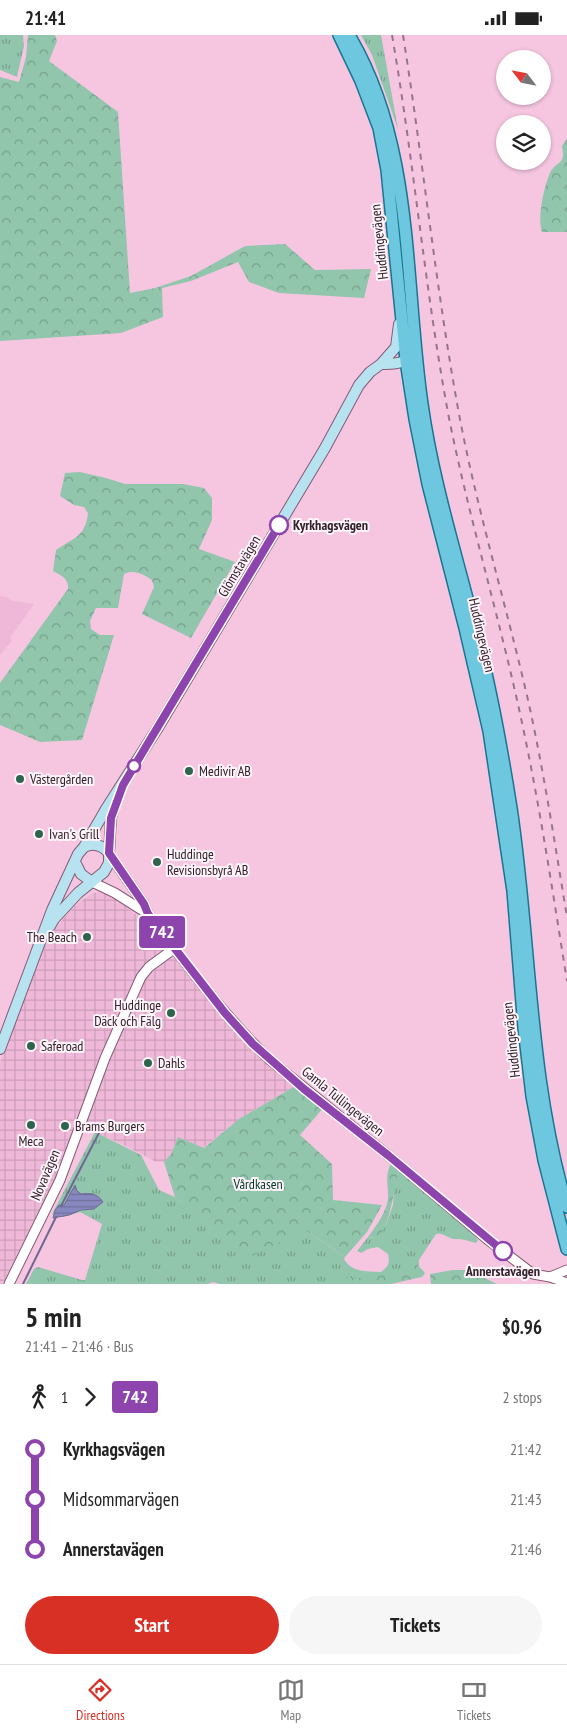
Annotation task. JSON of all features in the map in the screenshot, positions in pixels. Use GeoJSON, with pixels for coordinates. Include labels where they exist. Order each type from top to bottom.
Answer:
{"type":"FeatureCollection","features":[{"type":"Feature","properties":{"kind":"main road","name":"Huddingevägen"},"geometry":{"type":"LineString","coordinates":[[339,35],[361,81],[379,128],[387,170],[400,309],[415,419],[428,484],[466,628],[489,731],[513,891],[524,1028],[532,1096],[544,1160],[567,1249]]}},
{"type":"Feature","properties":{"kind":"main road","name":"Huddingevägen"},"geometry":{"type":"LineString","coordinates":[[349,35],[360,52],[375,88],[392,145],[407,246],[414,351],[422,407],[432,461],[479,642],[497,728],[511,809],[521,889],[541,1094],[553,1155],[567,1207]]}},
{"type":"Feature","properties":{"kind":"main road","name":"Glömstavägen"},"geometry":{"type":"LineString","coordinates":[[0,1049],[52,910],[80,851],[123,785],[325,448],[355,392],[370,372],[381,364],[396,347],[400,309]]}},
{"type":"Feature","properties":{"kind":"main road"},"geometry":{"type":"LineString","coordinates":[[381,364],[395,364],[406,361],[414,351]]}},
{"type":"Feature","properties":{"kind":"main road","name":"Glömstavägen"},"geometry":{"type":"LineString","coordinates":[[40,942],[54,919],[78,893],[107,867],[111,818],[123,785]]}},
{"type":"Feature","properties":{"kind":"main road"},"geometry":{"type":"LineString","coordinates":[[84,847],[90,844],[97,845],[109,854]]}},
{"type":"Feature","properties":{"kind":"main road"},"geometry":{"type":"LineString","coordinates":[[75,862],[81,874],[92,882]]}},
{"type":"Feature","properties":{"kind":"street","name":"Gamla Tullingevägen"},"geometry":{"type":"LineString","coordinates":[[109,854],[144,904],[148,914],[225,1013],[270,1060],[389,1156],[487,1239],[533,1274],[567,1283]]}},
{"type":"Feature","properties":{"kind":"street","name":"Gamla Tullingevägen"},"geometry":{"type":"LineString","coordinates":[[92,882],[148,914]]}},
{"type":"Feature","properties":{"kind":"street","name":"Novavägen"},"geometry":{"type":"LineString","coordinates":[[8,1284],[60,1180],[105,1058],[141,977],[149,967],[175,948]]}},
{"type":"Feature","properties":{"kind":"street"},"geometry":{"type":"LineString","coordinates":[[550,1277],[567,1270]]}},
{"type":"Feature","properties":{"kind":"shaded area"},"geometry":{"type":"Polygon","coordinates":[[[0,596],[7,597],[10,600],[34,604],[10,638],[12,641],[0,655],[0,596]]]}},
{"type":"Feature","properties":{"kind":"shaded area"},"geometry":{"type":"Polygon","coordinates":[[[99,892],[112,896],[138,916],[297,1085],[239,1119],[203,1148],[178,1137],[171,1154],[164,1162],[156,1162],[120,1143],[76,1125],[57,1175],[3,1284],[0,1284],[0,1062],[48,939],[66,915],[78,903],[93,893],[99,892]]]}},
{"type":"Feature","properties":{"kind":"green space"},"geometry":{"type":"Polygon","coordinates":[[[0,35],[23,35],[24,46],[17,77],[0,70],[0,35]]]}},
{"type":"Feature","properties":{"kind":"green space"},"geometry":{"type":"Polygon","coordinates":[[[28,35],[55,35],[57,41],[49,61],[118,112],[130,293],[155,288],[191,276],[245,246],[285,244],[315,270],[371,269],[364,298],[279,293],[249,282],[238,262],[191,281],[162,288],[163,317],[121,333],[0,341],[0,77],[19,82],[26,57],[28,35]]]}},
{"type":"Feature","properties":{"kind":"green space"},"geometry":{"type":"Polygon","coordinates":[[[361,35],[381,35],[398,129],[372,55],[361,35]]]}},
{"type":"Feature","properties":{"kind":"green space"},"geometry":{"type":"Polygon","coordinates":[[[567,139],[567,232],[542,232],[540,219],[546,186],[550,173],[562,160],[562,146],[567,139]]]}},
{"type":"Feature","properties":{"kind":"green space"},"geometry":{"type":"Polygon","coordinates":[[[80,472],[125,484],[183,484],[204,488],[212,498],[212,520],[199,549],[235,562],[191,638],[142,614],[154,587],[152,580],[135,572],[124,574],[118,608],[96,608],[90,621],[91,629],[100,635],[114,635],[82,740],[40,742],[0,725],[0,683],[68,589],[66,580],[53,571],[56,550],[82,532],[88,513],[84,507],[74,505],[60,496],[65,473],[80,472]]]}},
{"type":"Feature","properties":{"kind":"green space","name":"Vårdkasen"},"geometry":{"type":"Polygon","coordinates":[[[297,1085],[324,1107],[300,1135],[332,1164],[333,1200],[382,1205],[367,1232],[345,1257],[305,1230],[246,1259],[211,1229],[188,1200],[181,1202],[175,1197],[164,1162],[171,1154],[178,1137],[204,1148],[239,1119],[297,1085]]]}},
{"type":"Feature","properties":{"kind":"green space"},"geometry":{"type":"Polygon","coordinates":[[[95,1132],[141,1155],[159,1190],[175,1197],[181,1202],[188,1199],[211,1229],[305,1230],[345,1257],[344,1259],[347,1264],[351,1267],[381,1272],[388,1264],[388,1254],[378,1247],[361,1253],[357,1251],[368,1237],[375,1238],[386,1225],[393,1205],[394,1185],[399,1170],[478,1240],[476,1243],[436,1234],[419,1260],[419,1266],[352,1284],[219,1284],[213,1282],[208,1284],[26,1284],[34,1269],[38,1267],[85,1280],[102,1224],[80,1212],[63,1217],[52,1214],[95,1132]]]}},
{"type":"Feature","properties":{"kind":"green space"},"geometry":{"type":"Polygon","coordinates":[[[391,1164],[399,1170],[388,1218],[381,1234],[376,1238],[368,1237],[387,1204],[387,1177],[391,1164]]]}},
{"type":"Feature","properties":{"kind":"green space"},"geometry":{"type":"Polygon","coordinates":[[[416,1263],[425,1273],[422,1277],[391,1284],[337,1284],[343,1278],[372,1278],[416,1263]]]}},
{"type":"Feature","properties":{"kind":"green space"},"geometry":{"type":"Polygon","coordinates":[[[453,1270],[468,1270],[497,1284],[431,1284],[430,1274],[453,1270]]]}},
{"type":"Feature","properties":{"kind":"water"},"geometry":{"type":"Polygon","coordinates":[[[75,1185],[77,1191],[81,1194],[93,1194],[103,1202],[94,1209],[81,1210],[69,1215],[53,1218],[55,1210],[59,1205],[64,1205],[75,1185]]]}},
{"type":"Feature","properties":{"kind":"waterway"},"geometry":{"type":"LineString","coordinates":[[61,1206],[101,1129]]}},
{"type":"Feature","properties":{"kind":"waterway"},"geometry":{"type":"LineString","coordinates":[[23,1284],[56,1217]]}},
{"type":"Feature","properties":{"kind":"railway"},"geometry":{"type":"LineString","coordinates":[[392,35],[433,322],[449,418],[525,735],[567,981]]}},
{"type":"Feature","properties":{"kind":"railway"},"geometry":{"type":"LineString","coordinates":[[403,35],[443,320],[459,414],[474,486],[534,727],[567,917]]}},
{"type":"Feature","properties":{"kind":"bus line","name":"742"},"geometry":{"type":"LineString","coordinates":[[279,525],[123,785],[111,818],[109,853],[144,904],[148,914],[225,1013],[253,1044],[304,1089],[389,1156],[503,1251]]}},
{"type":"Feature","properties":{"kind":"place","name":"Kyrkhagsvägen"},"geometry":{"type":"Point","coordinates":[279,525]}},
{"type":"Feature","properties":{"kind":"place","name":"Medivir AB"},"geometry":{"type":"Point","coordinates":[189,771]}},
{"type":"Feature","properties":{"kind":"place","name":"Västergården"},"geometry":{"type":"Point","coordinates":[20,779]}},
{"type":"Feature","properties":{"kind":"place","name":"Ivan's Grill"},"geometry":{"type":"Point","coordinates":[39,834]}},
{"type":"Feature","properties":{"kind":"place","name":"Huddinge Revisionsbyrå AB"},"geometry":{"type":"Point","coordinates":[157,862]}},
{"type":"Feature","properties":{"kind":"place","name":"The Beach"},"geometry":{"type":"Point","coordinates":[87,937]}},
{"type":"Feature","properties":{"kind":"place","name":"Huddinge Däck och Fälg"},"geometry":{"type":"Point","coordinates":[171,1013]}},
{"type":"Feature","properties":{"kind":"place","name":"Saferoad"},"geometry":{"type":"Point","coordinates":[31,1046]}},
{"type":"Feature","properties":{"kind":"place","name":"Dahls"},"geometry":{"type":"Point","coordinates":[148,1063]}},
{"type":"Feature","properties":{"kind":"place","name":"Meca"},"geometry":{"type":"Point","coordinates":[31,1125]}},
{"type":"Feature","properties":{"kind":"place","name":"Brams Burgers"},"geometry":{"type":"Point","coordinates":[65,1126]}},
{"type":"Feature","properties":{"kind":"place","name":"Annerstavägen"},"geometry":{"type":"Point","coordinates":[503,1251]}}]}
